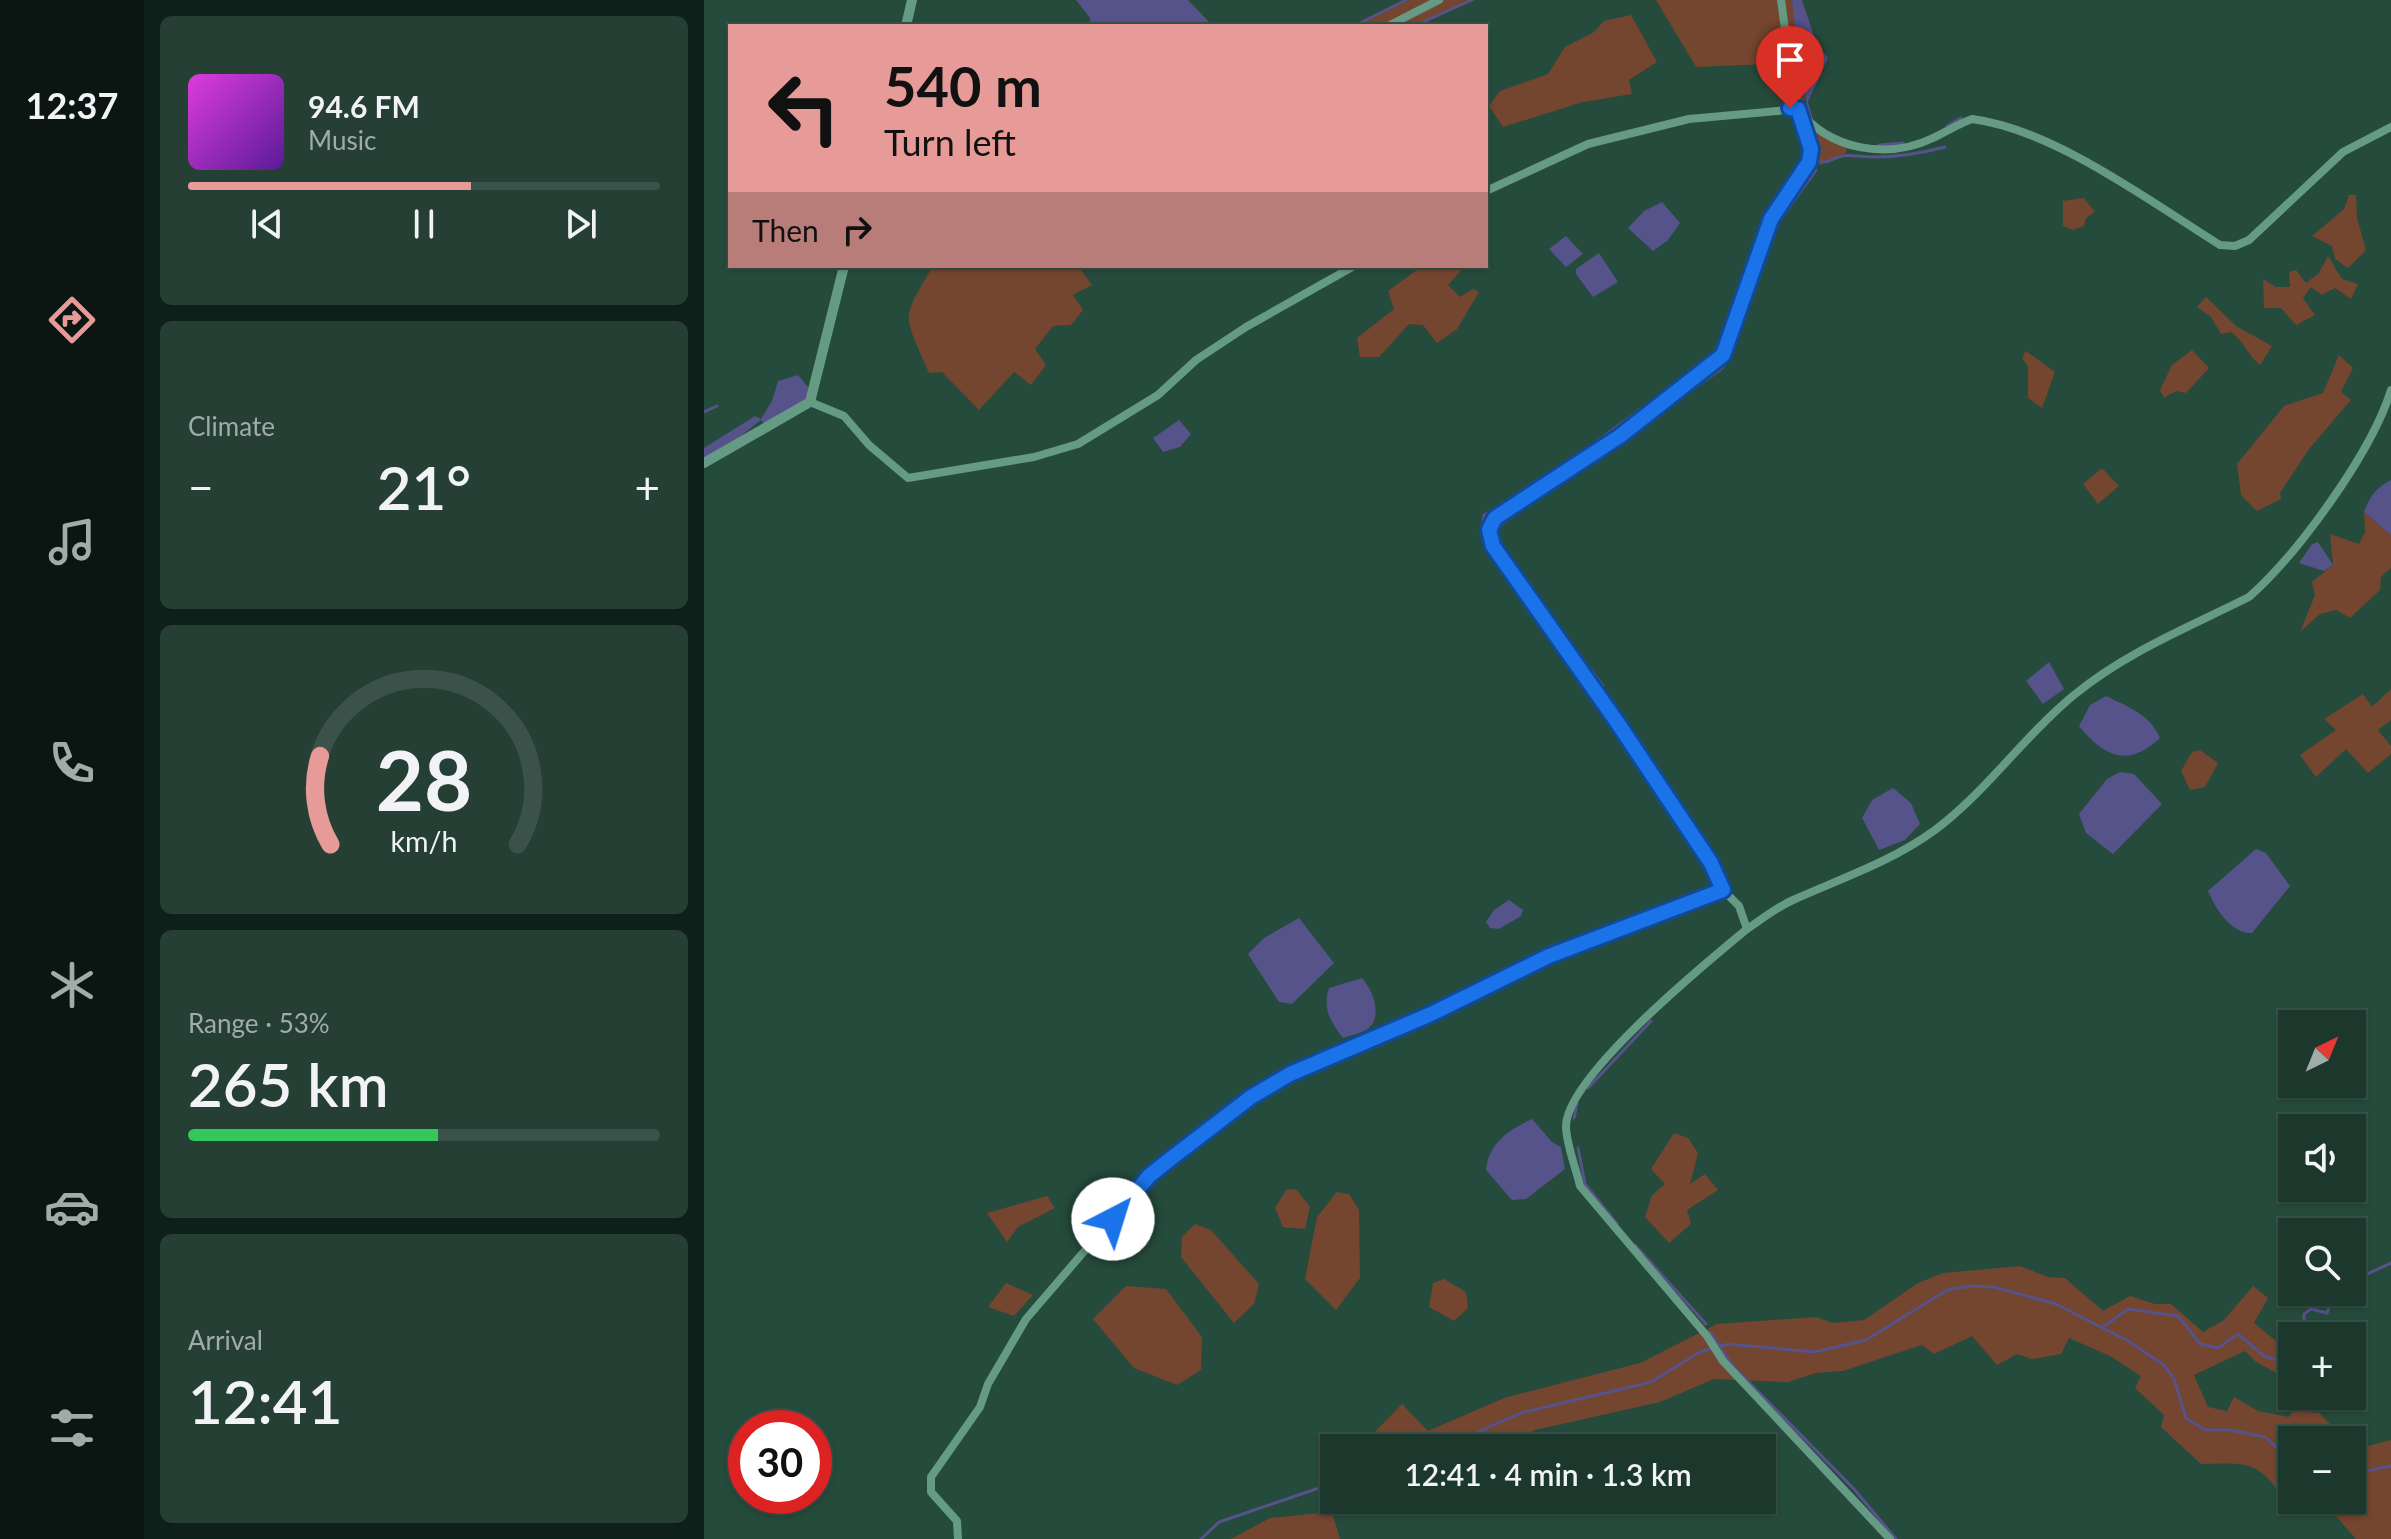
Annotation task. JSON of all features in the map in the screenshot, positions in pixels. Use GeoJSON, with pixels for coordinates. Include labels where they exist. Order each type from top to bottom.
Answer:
{"type":"FeatureCollection","features":[{"type":"Feature","properties":{"kind":"street"},"geometry":{"type":"LineString","coordinates":[[906,24],[912,0]]}},
{"type":"Feature","properties":{"kind":"street"},"geometry":{"type":"LineString","coordinates":[[1392,24],[1439,0]]}},
{"type":"Feature","properties":{"kind":"street"},"geometry":{"type":"LineString","coordinates":[[1747,929],[1739,906],[1723,890],[1711,863],[1601,698],[1511,574],[1493,546],[1489,530],[1495,518],[1620,436],[1723,355],[1771,219],[1809,162],[1811,149],[1798,109],[1781,0]]}},
{"type":"Feature","properties":{"kind":"street"},"geometry":{"type":"LineString","coordinates":[[1798,109],[1818,131],[1848,145],[1875,150],[1931,139],[1972,119],[1987,120],[2025,133],[2104,172],[2220,245],[2235,246],[2249,240],[2343,152],[2391,127]]}},
{"type":"Feature","properties":{"kind":"street"},"geometry":{"type":"LineString","coordinates":[[1488,190],[1588,144],[1689,119],[1798,109]]}},
{"type":"Feature","properties":{"kind":"street"},"geometry":{"type":"LineString","coordinates":[[704,463],[810,402],[844,268]]}},
{"type":"Feature","properties":{"kind":"street"},"geometry":{"type":"LineString","coordinates":[[810,402],[844,416],[869,445],[908,478],[1034,457],[1078,444],[1120,421],[1158,395],[1196,360],[1246,327],[1350,268]]}},
{"type":"Feature","properties":{"kind":"street"},"geometry":{"type":"LineString","coordinates":[[1890,1539],[1723,1361],[1707,1336],[1580,1186],[1566,1126],[1571,1106],[1580,1089],[1615,1050],[1747,929],[1792,900],[1877,866],[1935,830],[1979,793],[2023,742],[2099,677],[2126,657],[2249,597],[2303,537],[2361,454],[2391,390]]}},
{"type":"Feature","properties":{"kind":"street"},"geometry":{"type":"LineString","coordinates":[[958,1539],[960,1529],[957,1521],[931,1492],[931,1477],[980,1407],[988,1384],[1026,1319],[1159,1168],[1251,1097],[1290,1074],[1431,1014],[1549,956],[1723,890]]}},
{"type":"Feature","properties":{"kind":"shaded area"},"geometry":{"type":"Polygon","coordinates":[[[1076,0],[1188,0],[1211,24],[1090,24],[1090,18],[1076,0]]]}},
{"type":"Feature","properties":{"kind":"shaded area"},"geometry":{"type":"Polygon","coordinates":[[[1406,0],[1472,0],[1418,24],[1358,24],[1406,0]]]}},
{"type":"Feature","properties":{"kind":"shaded area"},"geometry":{"type":"Polygon","coordinates":[[[1656,0],[1792,0],[1805,102],[1801,106],[1791,63],[1696,67],[1656,0]]]}},
{"type":"Feature","properties":{"kind":"shaded area"},"geometry":{"type":"Polygon","coordinates":[[[1792,0],[1802,0],[1817,45],[1828,58],[1807,104],[1800,76],[1792,0]]]}},
{"type":"Feature","properties":{"kind":"shaded area"},"geometry":{"type":"Polygon","coordinates":[[[1631,15],[1657,62],[1629,80],[1632,94],[1583,102],[1503,127],[1489,106],[1500,91],[1548,74],[1565,47],[1594,32],[1604,21],[1631,15]]]}},
{"type":"Feature","properties":{"kind":"shaded area"},"geometry":{"type":"Polygon","coordinates":[[[1803,114],[1818,131],[1848,145],[1846,153],[1821,165],[1809,162],[1803,114]]]}},
{"type":"Feature","properties":{"kind":"shaded area"},"geometry":{"type":"Polygon","coordinates":[[[2349,195],[2356,195],[2357,218],[2366,250],[2348,268],[2335,259],[2332,246],[2312,236],[2344,209],[2349,195]]]}},
{"type":"Feature","properties":{"kind":"shaded area"},"geometry":{"type":"Polygon","coordinates":[[[2084,198],[2095,212],[2086,218],[2084,226],[2073,230],[2063,226],[2063,201],[2084,198]]]}},
{"type":"Feature","properties":{"kind":"shaded area"},"geometry":{"type":"Polygon","coordinates":[[[1662,202],[1680,223],[1668,240],[1653,251],[1628,228],[1644,211],[1662,202]]]}},
{"type":"Feature","properties":{"kind":"shaded area"},"geometry":{"type":"Polygon","coordinates":[[[1566,236],[1583,254],[1566,267],[1549,249],[1566,236]]]}},
{"type":"Feature","properties":{"kind":"shaded area"},"geometry":{"type":"Polygon","coordinates":[[[1599,253],[1618,282],[1593,297],[1576,274],[1576,269],[1599,253]]]}},
{"type":"Feature","properties":{"kind":"shaded area"},"geometry":{"type":"Polygon","coordinates":[[[2328,256],[2342,279],[2358,284],[2351,299],[2335,288],[2322,295],[2311,287],[2303,298],[2315,315],[2296,325],[2281,308],[2264,308],[2263,279],[2276,287],[2290,287],[2289,272],[2296,270],[2306,283],[2319,273],[2328,256]]]}},
{"type":"Feature","properties":{"kind":"shaded area"},"geometry":{"type":"Polygon","coordinates":[[[932,268],[1079,268],[1092,285],[1073,295],[1083,310],[1071,325],[1053,326],[1035,349],[1046,365],[1031,385],[1014,372],[979,410],[942,372],[929,373],[910,328],[910,309],[932,268]]]}},
{"type":"Feature","properties":{"kind":"shaded area"},"geometry":{"type":"Polygon","coordinates":[[[1419,268],[1463,268],[1448,285],[1460,297],[1473,289],[1479,292],[1457,329],[1437,343],[1423,325],[1409,324],[1379,357],[1360,357],[1357,338],[1394,309],[1388,291],[1419,268]]]}},
{"type":"Feature","properties":{"kind":"shaded area"},"geometry":{"type":"Polygon","coordinates":[[[2206,297],[2236,326],[2272,346],[2260,365],[2236,336],[2231,332],[2221,334],[2211,317],[2197,307],[2206,297]]]}},
{"type":"Feature","properties":{"kind":"shaded area"},"geometry":{"type":"Polygon","coordinates":[[[2192,350],[2209,368],[2186,393],[2176,391],[2164,398],[2160,390],[2172,365],[2192,350]]]}},
{"type":"Feature","properties":{"kind":"shaded area"},"geometry":{"type":"Polygon","coordinates":[[[2026,351],[2055,372],[2042,408],[2028,398],[2028,366],[2022,358],[2026,351]]]}},
{"type":"Feature","properties":{"kind":"shaded area"},"geometry":{"type":"Polygon","coordinates":[[[2339,355],[2353,368],[2341,392],[2351,400],[2309,449],[2280,493],[2281,499],[2257,511],[2241,495],[2237,464],[2284,406],[2323,393],[2339,355]]]}},
{"type":"Feature","properties":{"kind":"shaded area"},"geometry":{"type":"Polygon","coordinates":[[[798,375],[809,388],[806,400],[764,423],[761,420],[732,443],[704,458],[704,448],[755,416],[761,419],[772,401],[778,381],[798,375]]]}},
{"type":"Feature","properties":{"kind":"shaded area"},"geometry":{"type":"Polygon","coordinates":[[[1179,420],[1191,434],[1180,447],[1163,452],[1153,438],[1179,420]]]}},
{"type":"Feature","properties":{"kind":"shaded area"},"geometry":{"type":"Polygon","coordinates":[[[2102,468],[2119,486],[2098,504],[2083,484],[2102,468]]]}},
{"type":"Feature","properties":{"kind":"shaded area"},"geometry":{"type":"Polygon","coordinates":[[[2391,480],[2391,535],[2364,512],[2374,493],[2391,480]]]}},
{"type":"Feature","properties":{"kind":"shaded area"},"geometry":{"type":"Polygon","coordinates":[[[2364,512],[2391,535],[2391,568],[2381,577],[2380,590],[2350,618],[2336,610],[2320,614],[2300,632],[2315,595],[2312,582],[2333,565],[2330,534],[2359,544],[2365,532],[2364,512]]]}},
{"type":"Feature","properties":{"kind":"shaded area"},"geometry":{"type":"Polygon","coordinates":[[[2318,542],[2333,565],[2324,571],[2299,563],[2312,544],[2318,542]]]}},
{"type":"Feature","properties":{"kind":"shaded area"},"geometry":{"type":"Polygon","coordinates":[[[2049,662],[2064,689],[2043,704],[2026,681],[2049,662]]]}},
{"type":"Feature","properties":{"kind":"shaded area"},"geometry":{"type":"Polygon","coordinates":[[[2391,689],[2391,720],[2378,730],[2391,746],[2391,754],[2368,773],[2346,749],[2316,777],[2300,755],[2336,730],[2324,719],[2363,694],[2372,707],[2391,689]]]}},
{"type":"Feature","properties":{"kind":"shaded area"},"geometry":{"type":"Polygon","coordinates":[[[2106,696],[2144,717],[2160,738],[2127,756],[2117,755],[2098,745],[2079,726],[2090,705],[2106,696]]]}},
{"type":"Feature","properties":{"kind":"shaded area"},"geometry":{"type":"Polygon","coordinates":[[[2200,750],[2218,763],[2205,787],[2190,790],[2181,771],[2192,752],[2200,750]]]}},
{"type":"Feature","properties":{"kind":"shaded area"},"geometry":{"type":"Polygon","coordinates":[[[2120,772],[2134,774],[2162,804],[2113,854],[2086,833],[2079,814],[2107,779],[2120,772]]]}},
{"type":"Feature","properties":{"kind":"shaded area"},"geometry":{"type":"Polygon","coordinates":[[[1893,788],[1911,803],[1920,824],[1905,840],[1879,850],[1862,818],[1872,800],[1893,788]]]}},
{"type":"Feature","properties":{"kind":"shaded area"},"geometry":{"type":"Polygon","coordinates":[[[2256,849],[2266,853],[2290,886],[2252,933],[2231,925],[2219,912],[2208,891],[2256,849]]]}},
{"type":"Feature","properties":{"kind":"shaded area"},"geometry":{"type":"Polygon","coordinates":[[[1509,900],[1523,910],[1521,916],[1499,929],[1490,928],[1486,922],[1494,910],[1509,900]]]}},
{"type":"Feature","properties":{"kind":"shaded area"},"geometry":{"type":"Polygon","coordinates":[[[1299,918],[1334,963],[1292,1004],[1279,1002],[1248,954],[1264,938],[1299,918]]]}},
{"type":"Feature","properties":{"kind":"shaded area"},"geometry":{"type":"Polygon","coordinates":[[[1362,978],[1376,1009],[1373,1023],[1366,1030],[1343,1038],[1329,1015],[1329,988],[1362,978]]]}},
{"type":"Feature","properties":{"kind":"shaded area"},"geometry":{"type":"Polygon","coordinates":[[[1532,1119],[1552,1142],[1561,1147],[1565,1169],[1526,1199],[1512,1200],[1486,1170],[1488,1160],[1502,1138],[1532,1119]]]}},
{"type":"Feature","properties":{"kind":"shaded area"},"geometry":{"type":"Polygon","coordinates":[[[1674,1133],[1688,1138],[1698,1153],[1690,1184],[1705,1174],[1718,1190],[1687,1210],[1691,1224],[1669,1243],[1645,1217],[1652,1195],[1665,1184],[1651,1169],[1674,1133]]]}},
{"type":"Feature","properties":{"kind":"shaded area"},"geometry":{"type":"Polygon","coordinates":[[[1296,1189],[1310,1207],[1305,1229],[1283,1227],[1275,1208],[1286,1190],[1296,1189]]]}},
{"type":"Feature","properties":{"kind":"shaded area"},"geometry":{"type":"Polygon","coordinates":[[[1337,1192],[1349,1194],[1359,1210],[1360,1278],[1336,1310],[1305,1279],[1317,1217],[1337,1192]]]}},
{"type":"Feature","properties":{"kind":"shaded area"},"geometry":{"type":"Polygon","coordinates":[[[1047,1196],[1055,1208],[1018,1227],[1007,1242],[987,1213],[1047,1196]]]}},
{"type":"Feature","properties":{"kind":"shaded area"},"geometry":{"type":"Polygon","coordinates":[[[1195,1224],[1211,1230],[1259,1284],[1254,1304],[1234,1323],[1181,1257],[1182,1237],[1195,1224]]]}},
{"type":"Feature","properties":{"kind":"shaded area"},"geometry":{"type":"Polygon","coordinates":[[[2020,1266],[2048,1277],[2065,1278],[2103,1311],[2130,1296],[2155,1304],[2171,1304],[2203,1332],[2224,1320],[2253,1286],[2268,1298],[2254,1323],[2278,1343],[2278,1374],[2256,1362],[2245,1351],[2194,1375],[2208,1407],[2227,1411],[2234,1397],[2258,1411],[2289,1417],[2293,1411],[2319,1413],[2332,1426],[2278,1426],[2278,1491],[2262,1473],[2246,1465],[2201,1464],[2161,1427],[2164,1415],[2135,1388],[2141,1376],[2110,1356],[2069,1338],[2061,1354],[2032,1359],[2017,1354],[1997,1365],[1972,1336],[1934,1354],[1922,1345],[1843,1371],[1816,1373],[1788,1382],[1714,1379],[1660,1402],[1527,1434],[1373,1434],[1402,1404],[1428,1431],[1504,1398],[1640,1363],[1717,1324],[1816,1317],[1833,1323],[1864,1320],[1918,1283],[1943,1273],[2020,1266]]]}},
{"type":"Feature","properties":{"kind":"shaded area"},"geometry":{"type":"Polygon","coordinates":[[[1444,1279],[1466,1292],[1468,1308],[1454,1321],[1429,1307],[1433,1283],[1444,1279]]]}},
{"type":"Feature","properties":{"kind":"shaded area"},"geometry":{"type":"Polygon","coordinates":[[[1006,1283],[1033,1295],[1014,1316],[988,1307],[1006,1283]]]}},
{"type":"Feature","properties":{"kind":"shaded area"},"geometry":{"type":"Polygon","coordinates":[[[1126,1286],[1166,1289],[1202,1337],[1201,1370],[1177,1385],[1134,1368],[1093,1319],[1126,1286]]]}},
{"type":"Feature","properties":{"kind":"shaded area"},"geometry":{"type":"Polygon","coordinates":[[[2391,1440],[2391,1539],[2356,1539],[2334,1514],[2366,1514],[2366,1446],[2391,1440]]]}},
{"type":"Feature","properties":{"kind":"shaded area"},"geometry":{"type":"Polygon","coordinates":[[[1333,1514],[1340,1539],[1231,1539],[1270,1518],[1333,1514]]]}},
{"type":"Feature","properties":{"kind":"waterway"},"geometry":{"type":"LineString","coordinates":[[1358,24],[1406,0]]}},
{"type":"Feature","properties":{"kind":"waterway"},"geometry":{"type":"LineString","coordinates":[[1418,24],[1472,0]]}},
{"type":"Feature","properties":{"kind":"waterway"},"geometry":{"type":"LineString","coordinates":[[1807,104],[1811,118]]}},
{"type":"Feature","properties":{"kind":"waterway"},"geometry":{"type":"LineString","coordinates":[[1947,126],[1961,118]]}},
{"type":"Feature","properties":{"kind":"waterway"},"geometry":{"type":"LineString","coordinates":[[1879,145],[1903,143]]}},
{"type":"Feature","properties":{"kind":"waterway"},"geometry":{"type":"LineString","coordinates":[[1819,160],[1827,162],[1846,156],[1902,155],[1945,147]]}},
{"type":"Feature","properties":{"kind":"waterway"},"geometry":{"type":"LineString","coordinates":[[1603,686],[1515,569],[1496,537],[1499,526],[1721,369],[1731,356],[1777,224],[1816,170]]}},
{"type":"Feature","properties":{"kind":"waterway"},"geometry":{"type":"LineString","coordinates":[[1641,771],[1565,653],[1488,548],[1482,530],[1484,515],[1539,484],[1706,361],[1717,349],[1743,276]]}},
{"type":"Feature","properties":{"kind":"waterway"},"geometry":{"type":"LineString","coordinates":[[704,412],[717,406]]}},
{"type":"Feature","properties":{"kind":"waterway"},"geometry":{"type":"LineString","coordinates":[[1612,700],[1634,734]]}},
{"type":"Feature","properties":{"kind":"waterway"},"geometry":{"type":"LineString","coordinates":[[1639,742],[1716,861]]}},
{"type":"Feature","properties":{"kind":"waterway"},"geometry":{"type":"LineString","coordinates":[[1651,788],[1702,864]]}},
{"type":"Feature","properties":{"kind":"waterway"},"geometry":{"type":"LineString","coordinates":[[1722,871],[1726,875]]}},
{"type":"Feature","properties":{"kind":"waterway"},"geometry":{"type":"LineString","coordinates":[[1636,917],[1688,897]]}},
{"type":"Feature","properties":{"kind":"waterway"},"geometry":{"type":"LineString","coordinates":[[1588,1088],[1651,1021]]}},
{"type":"Feature","properties":{"kind":"waterway"},"geometry":{"type":"LineString","coordinates":[[1574,1118],[1577,1104]]}},
{"type":"Feature","properties":{"kind":"waterway"},"geometry":{"type":"LineString","coordinates":[[1578,1148],[1585,1184],[1617,1224]]}},
{"type":"Feature","properties":{"kind":"waterway"},"geometry":{"type":"LineString","coordinates":[[1635,1245],[1706,1324]]}},
{"type":"Feature","properties":{"kind":"waterway"},"geometry":{"type":"LineString","coordinates":[[2366,1275],[2391,1263]]}},
{"type":"Feature","properties":{"kind":"waterway"},"geometry":{"type":"LineString","coordinates":[[1473,1434],[1521,1413],[1651,1382],[1700,1352],[1728,1344],[1814,1352],[1866,1340],[1947,1290],[1971,1286],[1994,1287],[2056,1304],[2128,1341],[2164,1365],[2174,1379],[2186,1418],[2205,1430],[2230,1430],[2265,1437],[2278,1449]]}},
{"type":"Feature","properties":{"kind":"waterway"},"geometry":{"type":"LineString","coordinates":[[2304,1322],[2304,1314],[2311,1309],[2327,1313],[2330,1306]]}},
{"type":"Feature","properties":{"kind":"waterway"},"geometry":{"type":"LineString","coordinates":[[2103,1327],[2128,1309],[2178,1316],[2200,1344],[2218,1348],[2238,1334],[2264,1356],[2278,1360]]}},
{"type":"Feature","properties":{"kind":"waterway"},"geometry":{"type":"LineString","coordinates":[[1710,1332],[1732,1365],[1854,1489],[1896,1539]]}},
{"type":"Feature","properties":{"kind":"waterway"},"geometry":{"type":"LineString","coordinates":[[2366,1471],[2391,1466]]}},
{"type":"Feature","properties":{"kind":"waterway"},"geometry":{"type":"LineString","coordinates":[[1201,1539],[1219,1522],[1320,1488]]}},
{"type":"Feature","properties":{"kind":"route"},"geometry":{"type":"LineString","coordinates":[[1113,1219],[1149,1176],[1251,1097],[1290,1074],[1431,1014],[1549,956],[1723,890],[1711,863],[1617,722],[1568,649],[1511,574],[1493,546],[1489,530],[1495,518],[1620,436],[1712,367],[1723,355],[1771,219],[1809,162],[1811,149],[1807,132],[1798,109],[1790,108]]}}]}
